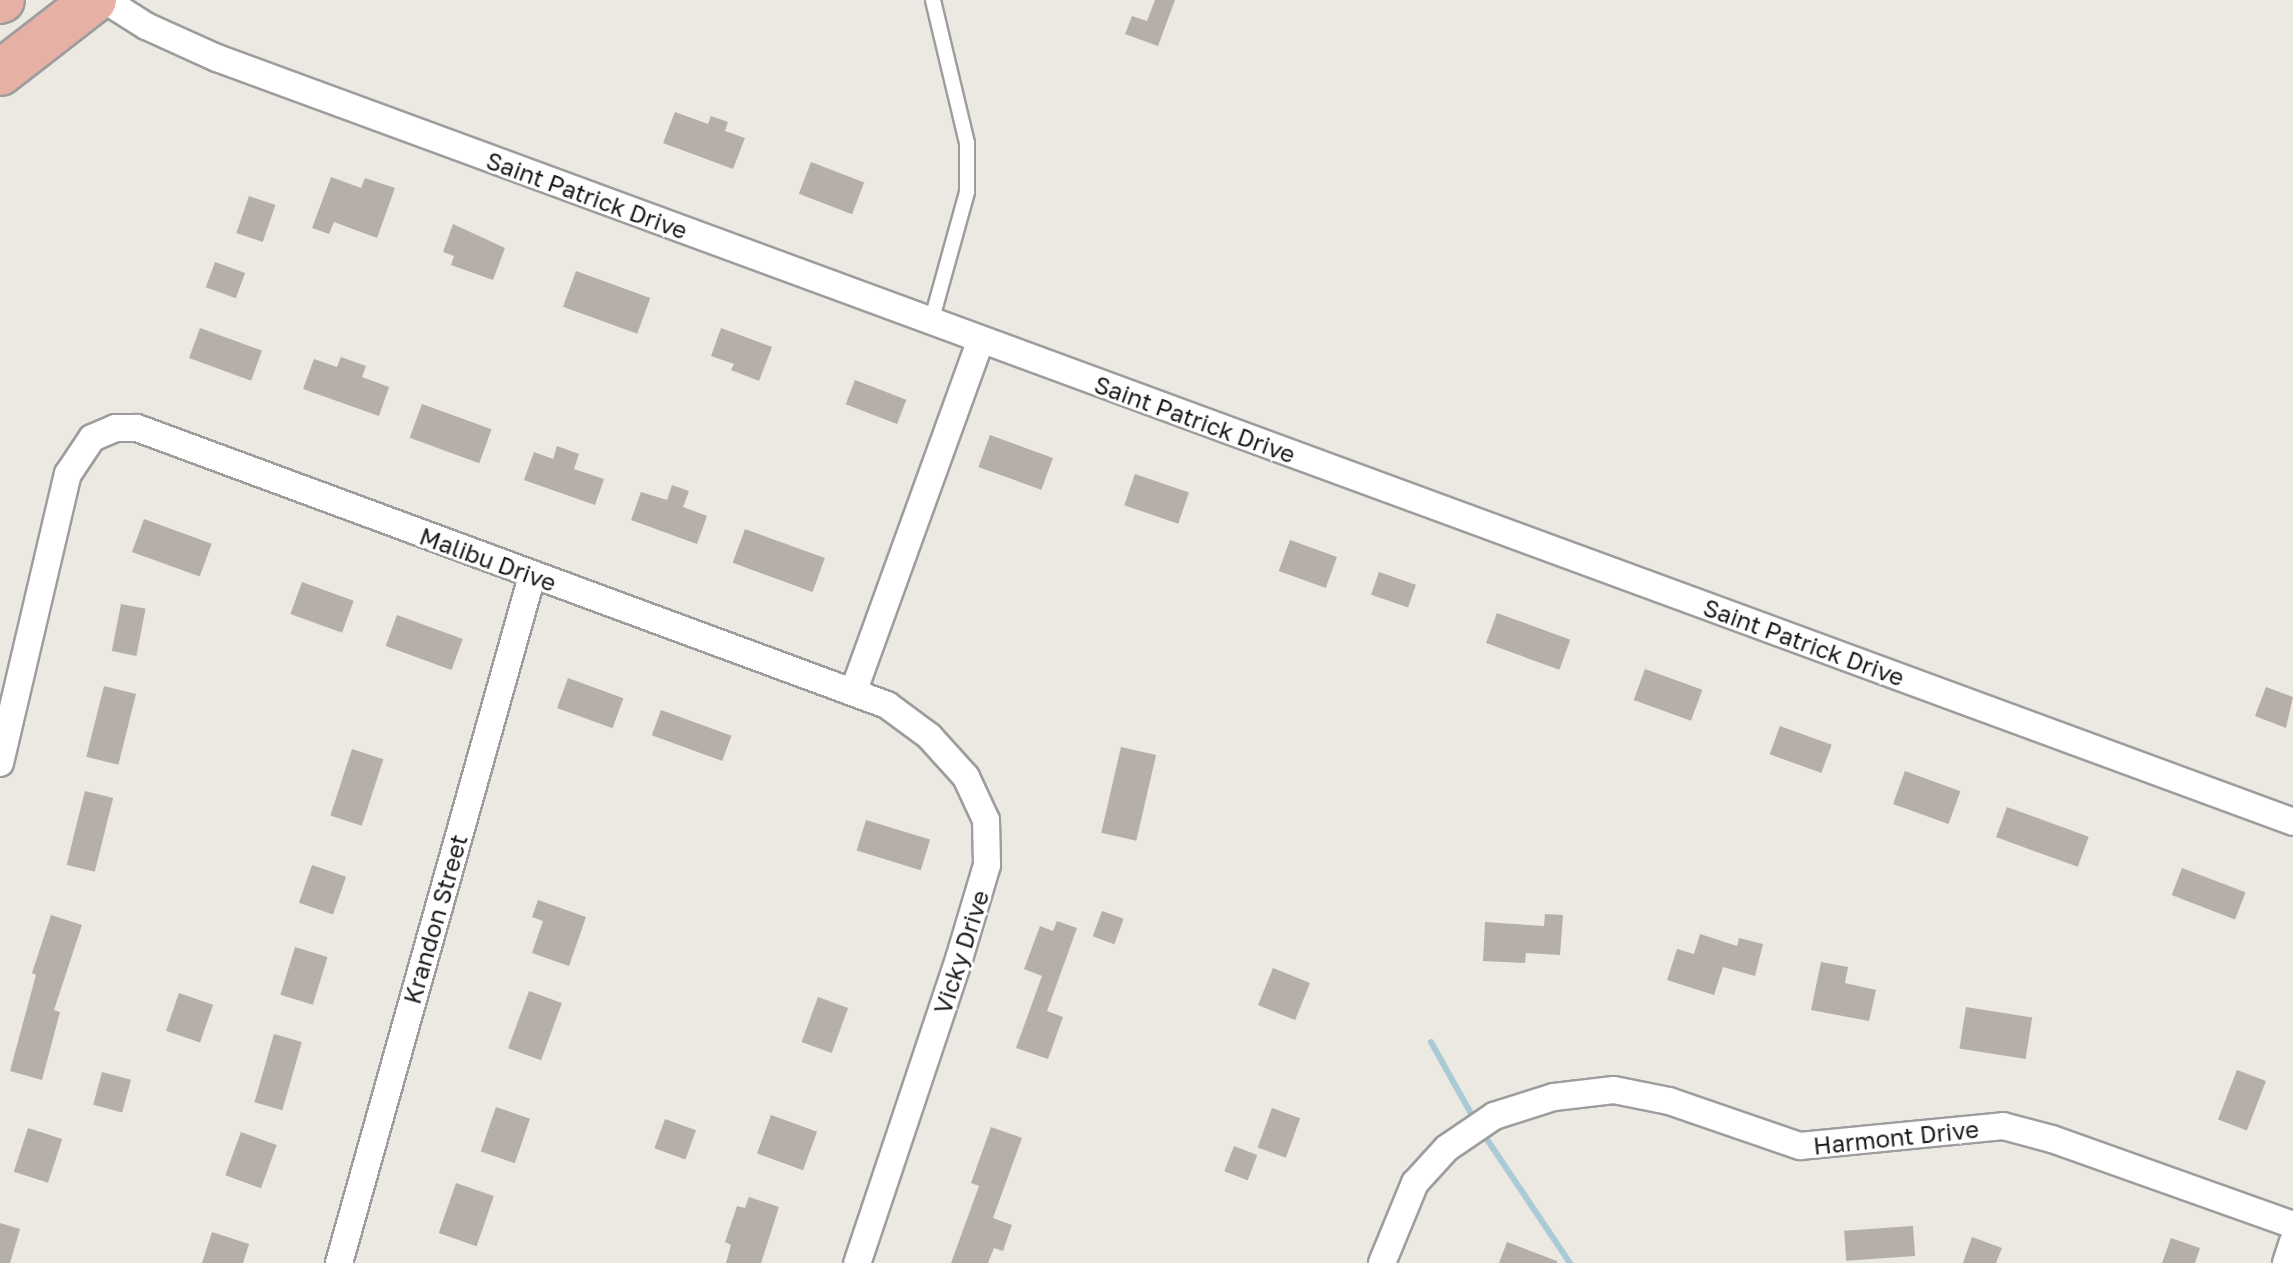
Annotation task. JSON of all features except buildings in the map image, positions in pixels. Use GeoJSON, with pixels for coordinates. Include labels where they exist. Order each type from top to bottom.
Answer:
{"type":"FeatureCollection","features":[{"type":"Feature","properties":{"kind":"highway"},"geometry":{"type":"LineString","coordinates":[[0,73],[94,0]]}},
{"type":"Feature","properties":{"kind":"street","name":"Saint Patrick Drive"},"geometry":{"type":"LineString","coordinates":[[105,0],[146,26],[217,58],[2293,822]]}},
{"type":"Feature","properties":{"kind":"street"},"geometry":{"type":"LineString","coordinates":[[854,690],[981,340]]}},
{"type":"Feature","properties":{"kind":"street","name":"Malibu Drive"},"geometry":{"type":"LineString","coordinates":[[0,763],[68,474],[92,438],[104,432],[137,428],[532,576],[854,690]]}},
{"type":"Feature","properties":{"kind":"street","name":"Krandon Street"},"geometry":{"type":"LineString","coordinates":[[339,1263],[532,576]]}},
{"type":"Feature","properties":{"kind":"street","name":"Vicky Drive"},"geometry":{"type":"LineString","coordinates":[[854,690],[909,720],[946,753],[978,798],[989,839],[983,886],[857,1263]]}},
{"type":"Feature","properties":{"kind":"street","name":"Harmont Drive"},"geometry":{"type":"LineString","coordinates":[[1382,1263],[1415,1183],[1447,1148],[1494,1116],[1554,1097],[1614,1090],[1669,1101],[1800,1146],[2003,1126],[2052,1139],[2293,1225]]}},
{"type":"Feature","properties":{"kind":"street"},"geometry":{"type":"LineString","coordinates":[[2286,1263],[2293,1242]]}},
{"type":"Feature","properties":{"kind":"lane"},"geometry":{"type":"LineString","coordinates":[[931,322],[967,192],[967,143],[933,0]]}},
{"type":"Feature","properties":{"kind":"waterway"},"geometry":{"type":"LineString","coordinates":[[1431,1042],[1474,1119]]}},
{"type":"Feature","properties":{"kind":"waterway"},"geometry":{"type":"LineString","coordinates":[[1482,1132],[1570,1263]]}}]}
